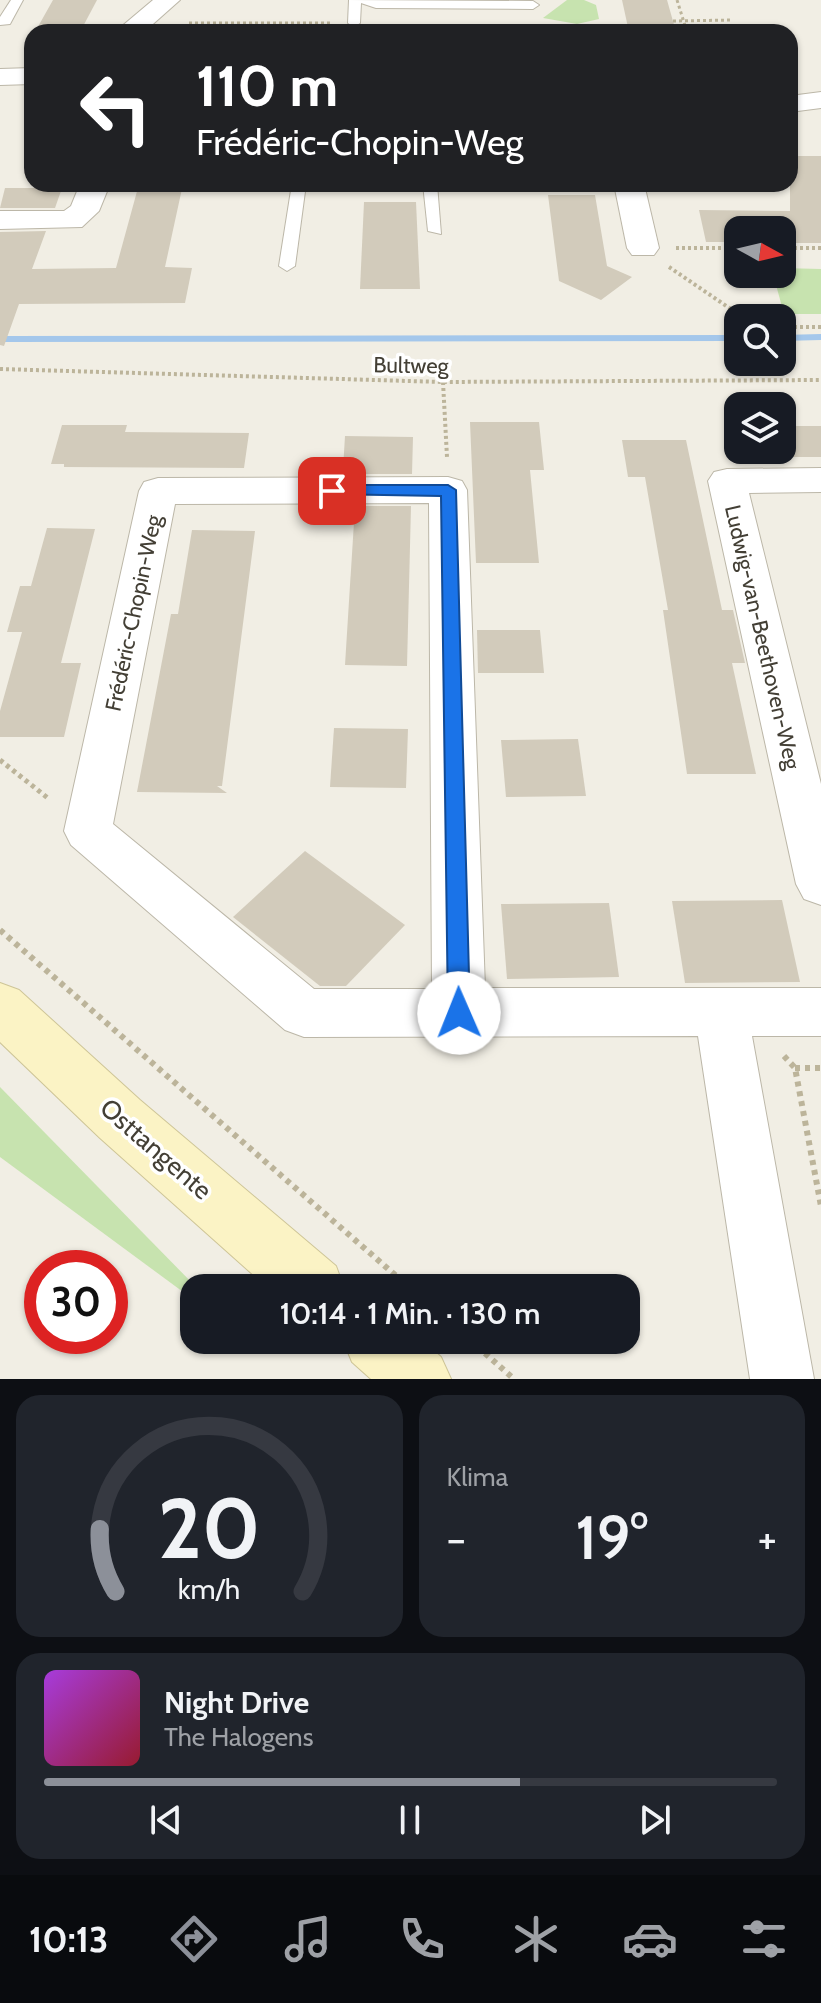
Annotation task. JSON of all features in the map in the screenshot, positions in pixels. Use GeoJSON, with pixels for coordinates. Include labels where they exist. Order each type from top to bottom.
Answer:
{"type":"FeatureCollection","features":[{"type":"Feature","properties":{"kind":"main road","name":"Osttangente"},"geometry":{"type":"LineString","coordinates":[[0,1007],[120,1119],[298,1274]]}},
{"type":"Feature","properties":{"kind":"main road"},"geometry":{"type":"LineString","coordinates":[[390,1354],[419,1379]]}},
{"type":"Feature","properties":{"kind":"street"},"geometry":{"type":"LineString","coordinates":[[138,24],[158,7]]}},
{"type":"Feature","properties":{"kind":"street"},"geometry":{"type":"LineString","coordinates":[[0,77],[24,76]]}},
{"type":"Feature","properties":{"kind":"street"},"geometry":{"type":"LineString","coordinates":[[798,103],[821,100]]}},
{"type":"Feature","properties":{"kind":"street"},"geometry":{"type":"LineString","coordinates":[[0,220],[71,220],[84,211],[92,192]]}},
{"type":"Feature","properties":{"kind":"street"},"geometry":{"type":"LineString","coordinates":[[631,192],[643,248]]}},
{"type":"Feature","properties":{"kind":"street","name":"Ludwig-van-Beethoven-Weg"},"geometry":{"type":"LineString","coordinates":[[821,480],[727,481],[821,884]]}},
{"type":"Feature","properties":{"kind":"street"},"geometry":{"type":"LineString","coordinates":[[448,490],[459,1013]]}},
{"type":"Feature","properties":{"kind":"street","name":"Frédéric-Chopin-Weg"},"geometry":{"type":"LineString","coordinates":[[88,831],[158,491],[448,490]]}},
{"type":"Feature","properties":{"kind":"street"},"geometry":{"type":"LineString","coordinates":[[88,831],[304,1013],[821,1012]]}},
{"type":"Feature","properties":{"kind":"street"},"geometry":{"type":"LineString","coordinates":[[735,1012],[782,1379]]}},
{"type":"Feature","properties":{"kind":"lane"},"geometry":{"type":"LineString","coordinates":[[0,21],[6,21],[17,0]]}},
{"type":"Feature","properties":{"kind":"lane"},"geometry":{"type":"LineString","coordinates":[[354,23],[355,0]]}},
{"type":"Feature","properties":{"kind":"lane"},"geometry":{"type":"LineString","coordinates":[[370,2],[533,5]]}},
{"type":"Feature","properties":{"kind":"lane"},"geometry":{"type":"LineString","coordinates":[[287,266],[298,192]]}},
{"type":"Feature","properties":{"kind":"lane"},"geometry":{"type":"LineString","coordinates":[[431,192],[436,231]]}},
{"type":"Feature","properties":{"kind":"path"},"geometry":{"type":"LineString","coordinates":[[677,0],[685,24]]}},
{"type":"Feature","properties":{"kind":"path"},"geometry":{"type":"LineString","coordinates":[[158,7],[189,23],[354,23]]}},
{"type":"Feature","properties":{"kind":"path"},"geometry":{"type":"LineString","coordinates":[[673,21],[733,20]]}},
{"type":"Feature","properties":{"kind":"path"},"geometry":{"type":"LineString","coordinates":[[643,248],[724,248]]}},
{"type":"Feature","properties":{"kind":"path"},"geometry":{"type":"LineString","coordinates":[[643,248],[724,304]]}},
{"type":"Feature","properties":{"kind":"path"},"geometry":{"type":"LineString","coordinates":[[796,248],[821,248]]}},
{"type":"Feature","properties":{"kind":"path"},"geometry":{"type":"LineString","coordinates":[[796,327],[821,327]]}},
{"type":"Feature","properties":{"kind":"path","name":"Bultweg"},"geometry":{"type":"LineString","coordinates":[[0,369],[443,382],[821,380]]}},
{"type":"Feature","properties":{"kind":"path"},"geometry":{"type":"LineString","coordinates":[[443,382],[448,490]]}},
{"type":"Feature","properties":{"kind":"path"},"geometry":{"type":"LineString","coordinates":[[0,760],[88,831]]}},
{"type":"Feature","properties":{"kind":"path"},"geometry":{"type":"LineString","coordinates":[[0,930],[394,1274]]}},
{"type":"Feature","properties":{"kind":"path"},"geometry":{"type":"LineString","coordinates":[[735,1012],[795,1068],[821,1206]]}},
{"type":"Feature","properties":{"kind":"path"},"geometry":{"type":"LineString","coordinates":[[795,1068],[821,1068]]}},
{"type":"Feature","properties":{"kind":"path"},"geometry":{"type":"LineString","coordinates":[[486,1354],[514,1379]]}},
{"type":"Feature","properties":{"kind":"green space"},"geometry":{"type":"Polygon","coordinates":[[[567,0],[584,0],[596,5],[599,19],[577,24],[543,18],[567,0]]]}},
{"type":"Feature","properties":{"kind":"green space"},"geometry":{"type":"Polygon","coordinates":[[[796,268],[821,269],[821,314],[796,314],[796,304],[781,304],[777,288],[796,288],[796,268]]]}},
{"type":"Feature","properties":{"kind":"green space"},"geometry":{"type":"Polygon","coordinates":[[[0,1087],[183,1274],[180,1274],[180,1290],[128,1250],[0,1157],[0,1087]]]}},
{"type":"Feature","properties":{"kind":"building"},"geometry":{"type":"Polygon","coordinates":[[[53,0],[97,0],[84,24],[40,24],[53,0]]]}},
{"type":"Feature","properties":{"kind":"building"},"geometry":{"type":"Polygon","coordinates":[[[622,0],[667,0],[674,24],[627,24],[622,0]]]}},
{"type":"Feature","properties":{"kind":"building"},"geometry":{"type":"Polygon","coordinates":[[[798,156],[821,156],[821,243],[796,243],[796,216],[724,216],[724,242],[706,242],[699,210],[790,211],[790,192],[798,192],[798,156]]]}},
{"type":"Feature","properties":{"kind":"building"},"geometry":{"type":"Polygon","coordinates":[[[5,188],[24,188],[24,192],[61,192],[55,208],[0,208],[5,188]]]}},
{"type":"Feature","properties":{"kind":"building"},"geometry":{"type":"Polygon","coordinates":[[[137,192],[181,192],[165,267],[192,268],[185,303],[19,304],[4,346],[0,345],[0,232],[46,231],[32,269],[116,268],[137,192]]]}},
{"type":"Feature","properties":{"kind":"building"},"geometry":{"type":"Polygon","coordinates":[[[548,195],[595,195],[607,266],[632,277],[601,300],[559,281],[548,195]]]}},
{"type":"Feature","properties":{"kind":"building"},"geometry":{"type":"Polygon","coordinates":[[[364,202],[416,202],[420,289],[360,289],[364,202]]]}},
{"type":"Feature","properties":{"kind":"building"},"geometry":{"type":"Polygon","coordinates":[[[470,422],[539,422],[544,470],[530,470],[539,563],[476,563],[470,422]]]}},
{"type":"Feature","properties":{"kind":"building"},"geometry":{"type":"Polygon","coordinates":[[[62,425],[127,425],[125,432],[249,433],[244,468],[64,467],[64,464],[51,464],[62,425]]]}},
{"type":"Feature","properties":{"kind":"building"},"geometry":{"type":"Polygon","coordinates":[[[796,426],[821,426],[821,457],[796,457],[796,426]]]}},
{"type":"Feature","properties":{"kind":"building"},"geometry":{"type":"Polygon","coordinates":[[[345,436],[413,437],[412,474],[357,474],[357,470],[343,469],[345,436]]]}},
{"type":"Feature","properties":{"kind":"building"},"geometry":{"type":"Polygon","coordinates":[[[622,440],[686,440],[722,610],[733,610],[745,663],[732,663],[756,774],[687,774],[663,610],[668,610],[645,477],[628,477],[622,440]]]}},
{"type":"Feature","properties":{"kind":"building"},"geometry":{"type":"Polygon","coordinates":[[[355,506],[411,506],[407,666],[345,665],[355,506]]]}},
{"type":"Feature","properties":{"kind":"building"},"geometry":{"type":"Polygon","coordinates":[[[47,528],[95,529],[61,663],[81,663],[64,737],[0,737],[0,711],[22,632],[7,632],[20,586],[31,586],[47,528]]]}},
{"type":"Feature","properties":{"kind":"building"},"geometry":{"type":"Polygon","coordinates":[[[192,530],[255,531],[222,786],[217,786],[227,793],[137,792],[171,614],[178,614],[192,530]]]}},
{"type":"Feature","properties":{"kind":"building"},"geometry":{"type":"Polygon","coordinates":[[[477,630],[540,630],[544,673],[478,673],[477,630]]]}},
{"type":"Feature","properties":{"kind":"building"},"geometry":{"type":"Polygon","coordinates":[[[334,728],[408,729],[406,788],[330,787],[334,728]]]}},
{"type":"Feature","properties":{"kind":"building"},"geometry":{"type":"Polygon","coordinates":[[[578,739],[586,796],[506,797],[501,740],[578,739]]]}},
{"type":"Feature","properties":{"kind":"building"},"geometry":{"type":"Polygon","coordinates":[[[305,851],[405,925],[346,986],[320,986],[233,917],[305,851]]]}},
{"type":"Feature","properties":{"kind":"building"},"geometry":{"type":"Polygon","coordinates":[[[782,900],[800,982],[685,983],[672,901],[782,900]]]}},
{"type":"Feature","properties":{"kind":"building"},"geometry":{"type":"Polygon","coordinates":[[[609,903],[619,977],[507,979],[501,904],[609,903]]]}},
{"type":"Feature","properties":{"kind":"waterway"},"geometry":{"type":"LineString","coordinates":[[796,338],[821,337]]}},
{"type":"Feature","properties":{"kind":"waterway"},"geometry":{"type":"LineString","coordinates":[[0,339],[724,338]]}},
{"type":"Feature","properties":{"kind":"route"},"geometry":{"type":"LineString","coordinates":[[332,491],[448,490],[459,1013]]}}]}
